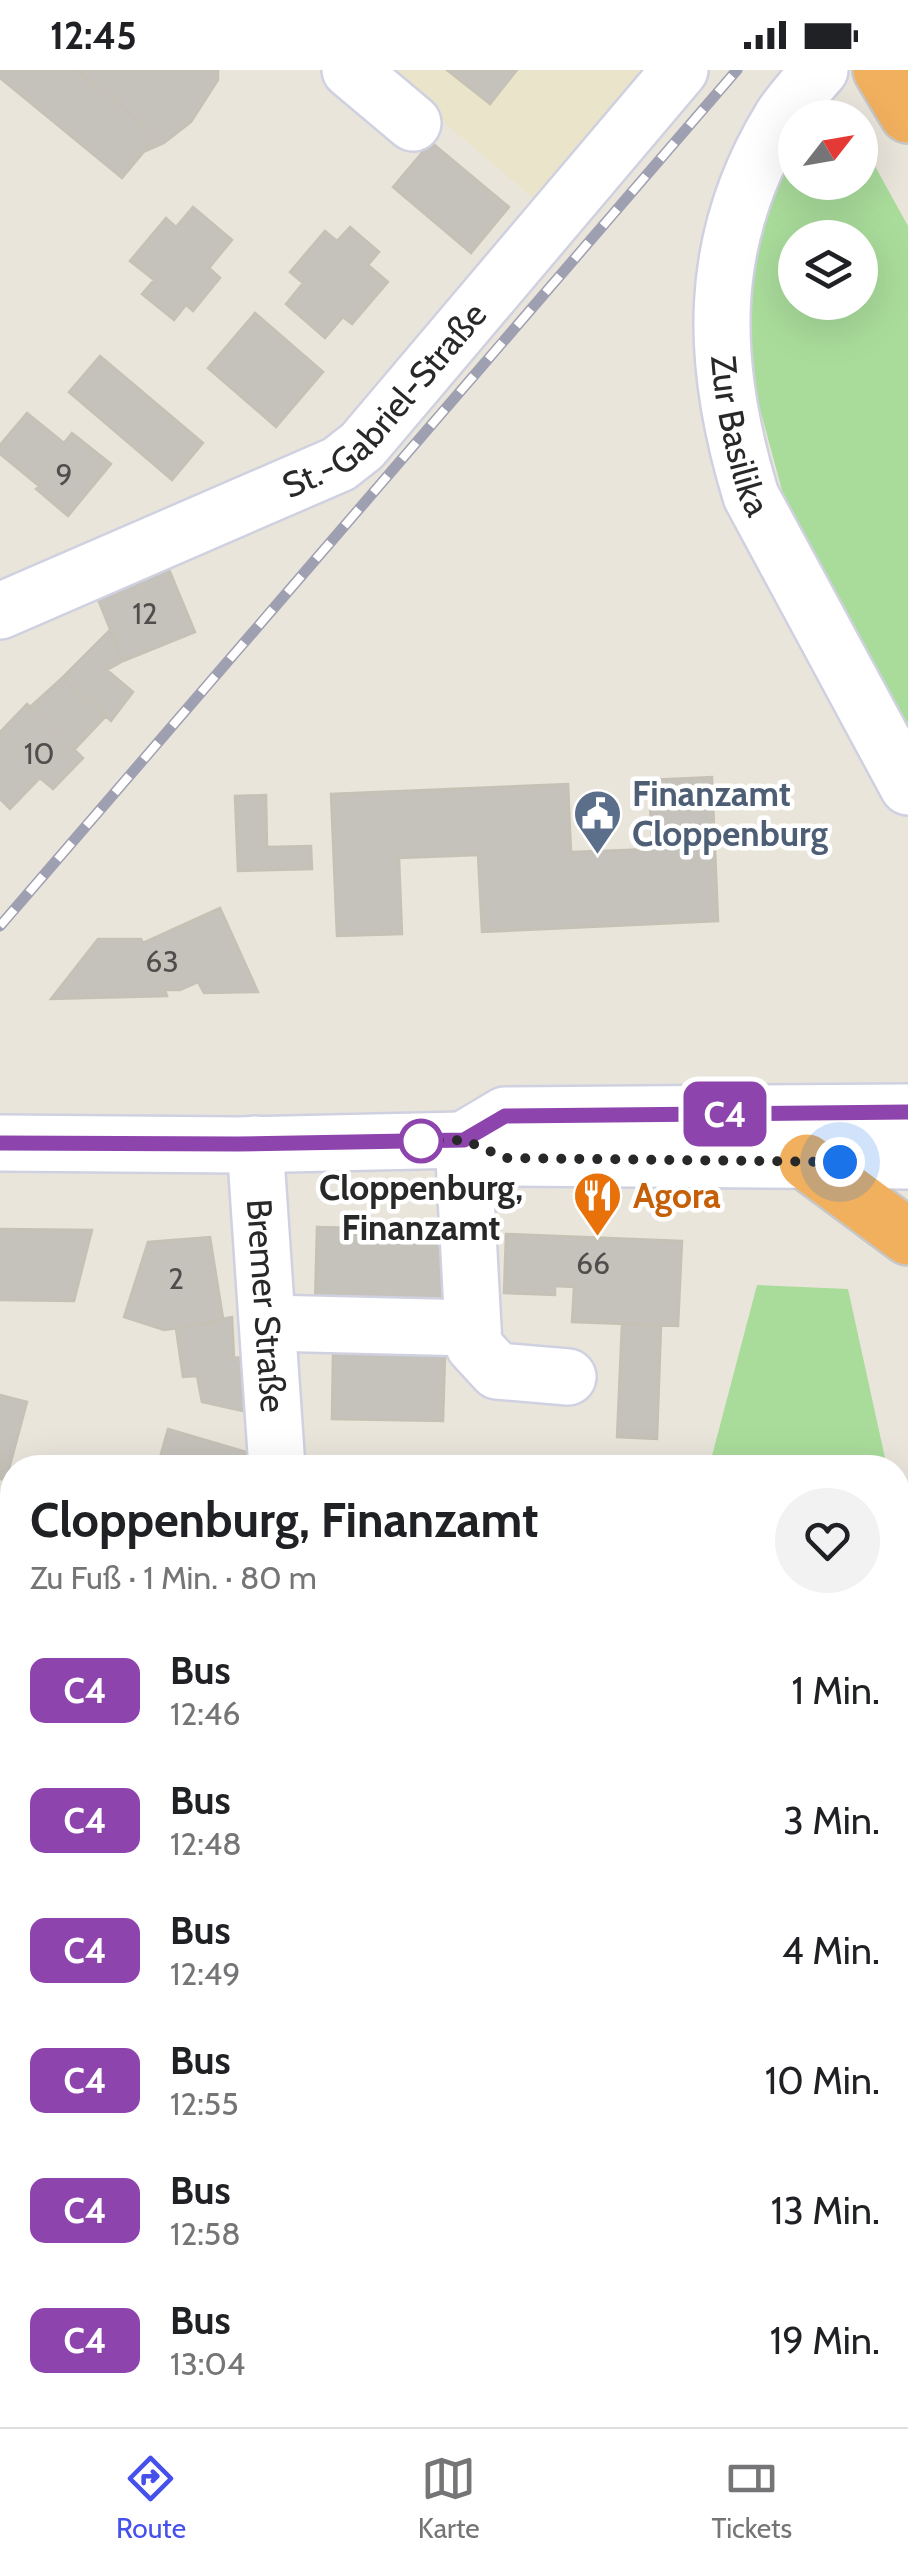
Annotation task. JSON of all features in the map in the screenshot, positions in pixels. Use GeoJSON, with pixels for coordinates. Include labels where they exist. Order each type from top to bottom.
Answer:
{"type":"FeatureCollection","features":[{"type":"Feature","properties":{"kind":"highway"},"geometry":{"type":"LineString","coordinates":[[881,70],[908,115]]}},
{"type":"Feature","properties":{"kind":"highway"},"geometry":{"type":"LineString","coordinates":[[807,1162],[908,1237]]}},
{"type":"Feature","properties":{"kind":"street"},"geometry":{"type":"LineString","coordinates":[[350,70],[414,123]]}},
{"type":"Feature","properties":{"kind":"street","name":"St.-Gabriel-Straße"},"geometry":{"type":"LineString","coordinates":[[0,612],[339,464],[362,446],[680,70]]}},
{"type":"Feature","properties":{"kind":"street","name":"Zur Basilika"},"geometry":{"type":"LineString","coordinates":[[820,70],[783,115],[748,181],[729,238],[722,292],[728,404],[750,496],[908,787]]}},
{"type":"Feature","properties":{"kind":"street"},"geometry":{"type":"LineString","coordinates":[[464,1140],[505,1116],[908,1112]]}},
{"type":"Feature","properties":{"kind":"street"},"geometry":{"type":"LineString","coordinates":[[464,1140],[474,1346],[497,1371],[568,1377]]}},
{"type":"Feature","properties":{"kind":"street"},"geometry":{"type":"LineString","coordinates":[[0,1143],[464,1140],[506,1158],[908,1162]]}},
{"type":"Feature","properties":{"kind":"street","name":"Bremer Straße"},"geometry":{"type":"LineString","coordinates":[[256,1144],[276,1455]]}},
{"type":"Feature","properties":{"kind":"street"},"geometry":{"type":"LineString","coordinates":[[268,1323],[472,1328]]}},
{"type":"Feature","properties":{"kind":"shaded area"},"geometry":{"type":"Polygon","coordinates":[[[382,70],[652,70],[539,203],[382,70]]]}},
{"type":"Feature","properties":{"kind":"green space"},"geometry":{"type":"Polygon","coordinates":[[[878,172],[908,226],[908,735],[795,538],[745,354],[752,232],[778,177],[778,200],[878,200],[878,172]]]}},
{"type":"Feature","properties":{"kind":"green space"},"geometry":{"type":"Polygon","coordinates":[[[757,1285],[848,1289],[884,1455],[712,1455],[757,1285]]]}},
{"type":"Feature","properties":{"kind":"building"},"geometry":{"type":"Polygon","coordinates":[[[0,70],[77,70],[157,136],[122,178],[0,78],[0,70]]]}},
{"type":"Feature","properties":{"kind":"building"},"geometry":{"type":"Polygon","coordinates":[[[77,70],[218,70],[218,80],[191,122],[164,143],[143,152],[157,136],[77,70]]]}},
{"type":"Feature","properties":{"kind":"building"},"geometry":{"type":"Polygon","coordinates":[[[447,70],[517,70],[490,104],[447,70]]]}},
{"type":"Feature","properties":{"kind":"building"},"geometry":{"type":"Polygon","coordinates":[[[431,142],[509,207],[471,253],[393,187],[431,142]]]}},
{"type":"Feature","properties":{"kind":"building"},"geometry":{"type":"Polygon","coordinates":[[[193,207],[232,240],[209,268],[220,278],[193,311],[186,305],[174,320],[142,294],[154,280],[130,261],[166,218],[176,227],[193,207]]]}},
{"type":"Feature","properties":{"kind":"building"},"geometry":{"type":"Polygon","coordinates":[[[350,227],[379,252],[368,265],[388,282],[352,324],[343,317],[325,338],[286,304],[303,283],[290,272],[325,231],[337,241],[350,227]]]}},
{"type":"Feature","properties":{"kind":"building"},"geometry":{"type":"Polygon","coordinates":[[[255,313],[323,372],[276,427],[208,368],[255,313]]]}},
{"type":"Feature","properties":{"kind":"building"},"geometry":{"type":"Polygon","coordinates":[[[100,356],[203,443],[172,480],[69,392],[100,356]]]}},
{"type":"Feature","properties":{"kind":"building"},"geometry":{"type":"Polygon","coordinates":[[[27,413],[64,443],[72,433],[111,464],[68,516],[0,454],[0,445],[27,413]]]}},
{"type":"Feature","properties":{"kind":"building"},"geometry":{"type":"Polygon","coordinates":[[[168,567],[195,632],[123,661],[97,597],[168,567]]]}},
{"type":"Feature","properties":{"kind":"building"},"geometry":{"type":"Polygon","coordinates":[[[110,630],[123,661],[107,670],[133,692],[111,721],[62,678],[110,630]]]}},
{"type":"Feature","properties":{"kind":"building"},"geometry":{"type":"Polygon","coordinates":[[[62,678],[106,716],[74,750],[30,707],[62,678]]]}},
{"type":"Feature","properties":{"kind":"building"},"geometry":{"type":"Polygon","coordinates":[[[27,704],[83,758],[53,789],[40,778],[10,809],[0,799],[0,732],[27,704]]]}},
{"type":"Feature","properties":{"kind":"building","name":"Finanzamt Cloppenburg"},"geometry":{"type":"Polygon","coordinates":[[[712,777],[718,921],[482,932],[478,855],[399,858],[402,934],[337,936],[331,794],[568,784],[571,852],[652,849],[649,780],[712,777]]]}},
{"type":"Feature","properties":{"kind":"building"},"geometry":{"type":"Polygon","coordinates":[[[266,795],[267,847],[311,846],[312,869],[238,871],[235,796],[266,795]]]}},
{"type":"Feature","properties":{"kind":"building"},"geometry":{"type":"Polygon","coordinates":[[[220,908],[258,992],[204,993],[198,982],[180,990],[165,990],[167,996],[51,999],[98,939],[141,939],[143,943],[220,908]]]}},
{"type":"Feature","properties":{"kind":"building"},"geometry":{"type":"Polygon","coordinates":[[[317,1227],[444,1230],[442,1307],[315,1304],[317,1227]]]}},
{"type":"Feature","properties":{"kind":"building"},"geometry":{"type":"Polygon","coordinates":[[[0,1229],[92,1230],[74,1301],[0,1300],[0,1229]]]}},
{"type":"Feature","properties":{"kind":"building"},"geometry":{"type":"Polygon","coordinates":[[[506,1234],[682,1241],[678,1326],[572,1322],[574,1287],[555,1286],[555,1295],[504,1293],[506,1234]]]}},
{"type":"Feature","properties":{"kind":"building"},"geometry":{"type":"Polygon","coordinates":[[[210,1237],[223,1318],[209,1324],[164,1330],[124,1317],[148,1242],[210,1237]]]}},
{"type":"Feature","properties":{"kind":"building"},"geometry":{"type":"Polygon","coordinates":[[[232,1317],[234,1358],[243,1357],[247,1412],[202,1402],[197,1376],[183,1377],[176,1329],[232,1317]]]}},
{"type":"Feature","properties":{"kind":"building"},"geometry":{"type":"Polygon","coordinates":[[[622,1324],[661,1326],[657,1439],[617,1437],[622,1324]]]}},
{"type":"Feature","properties":{"kind":"building"},"geometry":{"type":"Polygon","coordinates":[[[333,1353],[445,1355],[443,1421],[332,1419],[333,1353]]]}},
{"type":"Feature","properties":{"kind":"building"},"geometry":{"type":"Polygon","coordinates":[[[0,1395],[27,1402],[13,1455],[0,1455],[0,1395]]]}},
{"type":"Feature","properties":{"kind":"building"},"geometry":{"type":"Polygon","coordinates":[[[168,1429],[250,1453],[249,1455],[161,1455],[168,1429]]]}},
{"type":"Feature","properties":{"kind":"railway"},"geometry":{"type":"LineString","coordinates":[[0,926],[737,70]]}},
{"type":"Feature","properties":{"kind":"bus line","name":"C4"},"geometry":{"type":"LineString","coordinates":[[0,1143],[330,1144],[464,1140],[505,1116],[908,1112]]}},
{"type":"Feature","properties":{"kind":"place","name":"Finanzamt Cloppenburg"},"geometry":{"type":"Point","coordinates":[597,856]}},
{"type":"Feature","properties":{"kind":"place","name":"Cloppenburg, Finanzamt"},"geometry":{"type":"Point","coordinates":[421,1141]}},
{"type":"Feature","properties":{"kind":"place","name":"Agora"},"geometry":{"type":"Point","coordinates":[598,1238]}},
{"type":"Feature","properties":{"kind":"route"},"geometry":{"type":"LineString","coordinates":[[421,1141],[464,1140],[506,1158],[840,1162]]}}]}
